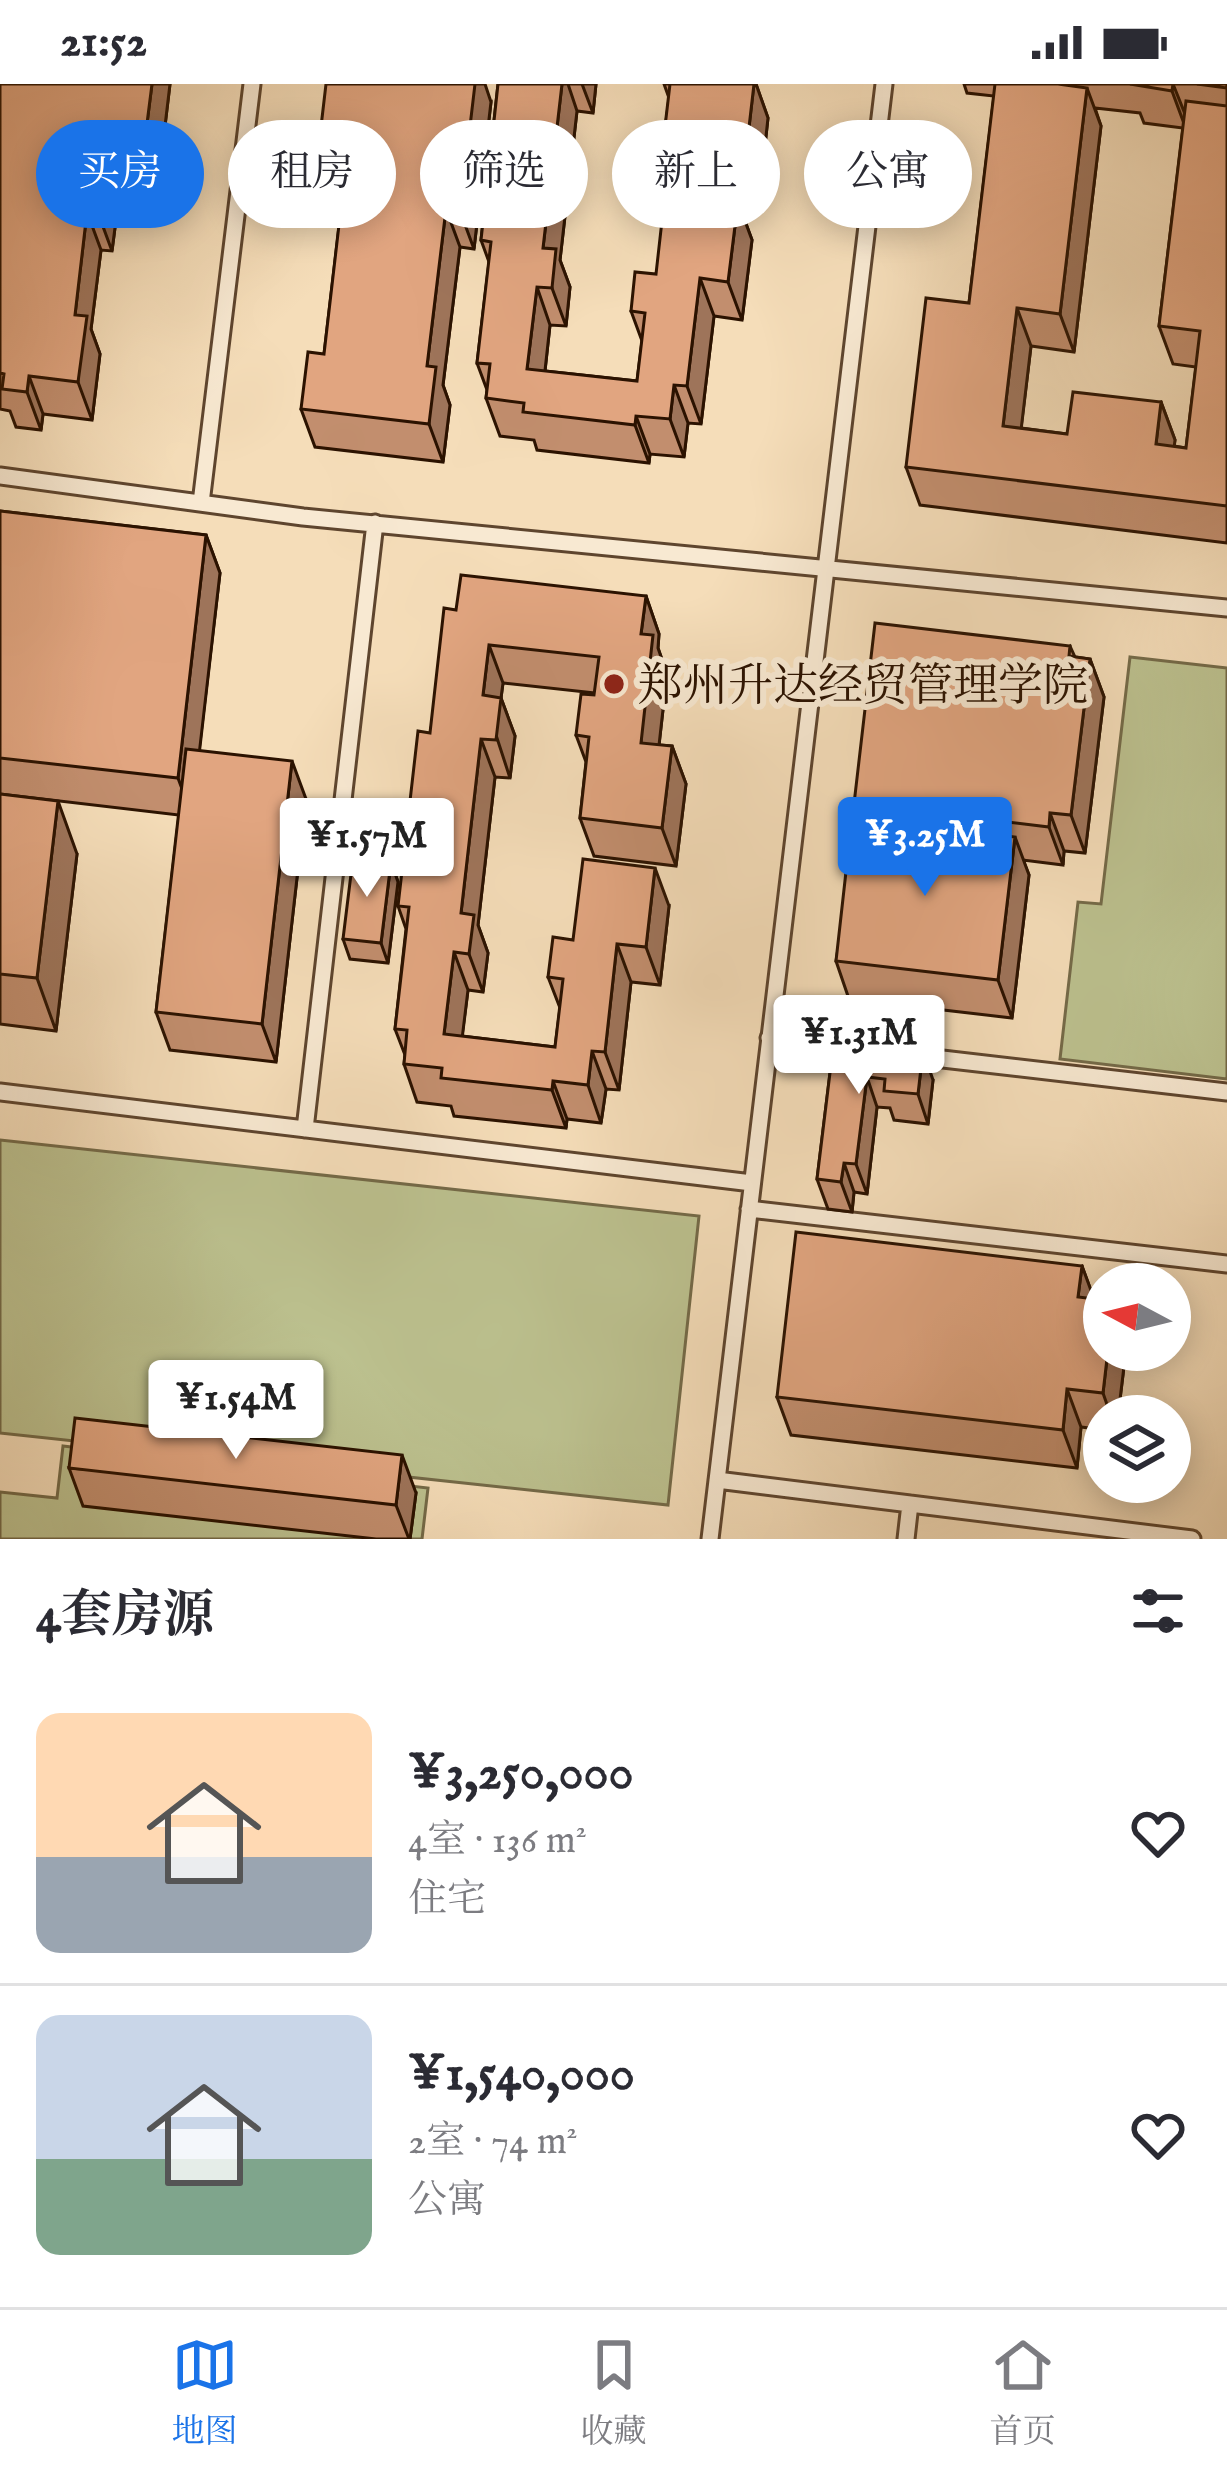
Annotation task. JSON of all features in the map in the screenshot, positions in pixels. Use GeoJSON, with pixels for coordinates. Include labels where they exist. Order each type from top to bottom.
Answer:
{"type":"FeatureCollection","features":[{"type":"Feature","properties":{"kind":"lane"},"geometry":{"type":"LineString","coordinates":[[201,503],[252,84]]}},
{"type":"Feature","properties":{"kind":"lane"},"geometry":{"type":"LineString","coordinates":[[710,1539],[884,84]]}},
{"type":"Feature","properties":{"kind":"lane"},"geometry":{"type":"LineString","coordinates":[[0,476],[375,524],[1227,608]]}},
{"type":"Feature","properties":{"kind":"lane"},"geometry":{"type":"LineString","coordinates":[[305,1129],[375,524]]}},
{"type":"Feature","properties":{"kind":"lane"},"geometry":{"type":"LineString","coordinates":[[770,1038],[861,1049]]}},
{"type":"Feature","properties":{"kind":"lane"},"geometry":{"type":"LineString","coordinates":[[884,1052],[1227,1092]]}},
{"type":"Feature","properties":{"kind":"lane"},"geometry":{"type":"LineString","coordinates":[[0,1092],[752,1183]]}},
{"type":"Feature","properties":{"kind":"lane"},"geometry":{"type":"LineString","coordinates":[[749,1209],[1227,1264]]}},
{"type":"Feature","properties":{"kind":"lane"},"geometry":{"type":"LineString","coordinates":[[717,1480],[1192,1539]]}},
{"type":"Feature","properties":{"kind":"lane"},"geometry":{"type":"LineString","coordinates":[[906,1539],[910,1504]]}},
{"type":"Feature","properties":{"kind":"green space"},"geometry":{"type":"Polygon","coordinates":[[[1130,657],[1227,668],[1227,1079],[1060,1059],[1078,902],[1101,904],[1130,657]]]}},
{"type":"Feature","properties":{"kind":"green space"},"geometry":{"type":"Polygon","coordinates":[[[0,1140],[699,1216],[668,1505],[0,1433],[0,1140]]]}},
{"type":"Feature","properties":{"kind":"green space"},"geometry":{"type":"Polygon","coordinates":[[[63,1446],[428,1488],[422,1539],[0,1539],[0,1492],[57,1498],[63,1446]]]}},
{"type":"Feature","properties":{"kind":"building"},"geometry":{"type":"Polygon","coordinates":[[[0,84],[152,84],[147,120],[36,120],[36,228],[85,228],[75,315],[87,316],[78,382],[29,376],[27,392],[2,389],[4,374],[0,373],[0,84]]]}},
{"type":"Feature","properties":{"kind":"building"},"geometry":{"type":"Polygon","coordinates":[[[326,84],[475,84],[471,120],[420,120],[420,228],[444,228],[427,366],[436,367],[429,424],[301,409],[308,352],[324,354],[339,228],[396,228],[396,120],[322,120],[326,84]]]}},
{"type":"Feature","properties":{"kind":"building"},"geometry":{"type":"Polygon","coordinates":[[[498,84],[562,84],[558,120],[494,120],[498,84]]]}},
{"type":"Feature","properties":{"kind":"building"},"geometry":{"type":"Polygon","coordinates":[[[670,84],[754,84],[750,120],[666,120],[670,84]]]}},
{"type":"Feature","properties":{"kind":"building"},"geometry":{"type":"Polygon","coordinates":[[[995,84],[1087,88],[1060,314],[1017,308],[1003,426],[1067,434],[1073,392],[1161,402],[1156,444],[1186,448],[1200,331],[1159,326],[1186,101],[1227,106],[1227,506],[906,467],[926,298],[969,303],[995,84]]]}},
{"type":"Feature","properties":{"kind":"building"},"geometry":{"type":"Polygon","coordinates":[[[1130,84],[1173,84],[1172,91],[1130,84]]]}},
{"type":"Feature","properties":{"kind":"building"},"geometry":{"type":"Polygon","coordinates":[[[482,228],[545,228],[543,248],[556,249],[552,288],[537,287],[527,369],[637,381],[645,313],[631,311],[635,272],[656,274],[661,228],[735,228],[728,282],[700,278],[687,386],[674,385],[670,419],[636,416],[635,425],[523,412],[524,403],[486,398],[490,364],[477,363],[491,242],[481,240],[482,228]]]}},
{"type":"Feature","properties":{"kind":"building"},"geometry":{"type":"Polygon","coordinates":[[[0,511],[206,535],[178,778],[0,758],[0,511]]]}},
{"type":"Feature","properties":{"kind":"building"},"geometry":{"type":"Polygon","coordinates":[[[461,575],[646,596],[641,634],[653,635],[641,743],[672,746],[662,828],[580,818],[589,737],[576,735],[581,694],[594,695],[599,657],[489,645],[483,695],[501,698],[496,740],[481,739],[461,913],[474,915],[469,954],[454,952],[444,1034],[555,1047],[563,979],[548,977],[553,937],[573,940],[583,859],[655,868],[646,947],[617,944],[605,1052],[592,1051],[588,1085],[553,1081],[552,1090],[441,1078],[442,1068],[404,1064],[407,1030],[395,1029],[409,907],[398,906],[418,731],[430,733],[444,608],[456,610],[461,575]]]}},
{"type":"Feature","properties":{"kind":"building"},"geometry":{"type":"Polygon","coordinates":[[[875,623],[1070,646],[1069,656],[1090,659],[1071,815],[1050,813],[1049,827],[854,804],[875,623]]]}},
{"type":"Feature","properties":{"kind":"building"},"geometry":{"type":"Polygon","coordinates":[[[186,749],[292,761],[262,1024],[156,1012],[186,749]]]}},
{"type":"Feature","properties":{"kind":"building"},"geometry":{"type":"Polygon","coordinates":[[[0,794],[58,801],[37,978],[0,974],[0,794]]]}},
{"type":"Feature","properties":{"kind":"building"},"geometry":{"type":"Polygon","coordinates":[[[852,818],[1015,837],[998,980],[836,961],[852,818]]]}},
{"type":"Feature","properties":{"kind":"building"},"geometry":{"type":"Polygon","coordinates":[[[353,858],[391,862],[381,943],[343,939],[353,858]]]}},
{"type":"Feature","properties":{"kind":"building"},"geometry":{"type":"Polygon","coordinates":[[[834,1040],[923,1051],[918,1094],[884,1091],[885,1079],[867,1077],[856,1164],[844,1163],[841,1182],[817,1179],[834,1040]]]}},
{"type":"Feature","properties":{"kind":"building"},"geometry":{"type":"Polygon","coordinates":[[[796,1232],[1082,1266],[1078,1297],[1083,1298],[1083,1371],[1106,1371],[1103,1393],[1067,1389],[1063,1430],[777,1397],[796,1232]]]}},
{"type":"Feature","properties":{"kind":"building"},"geometry":{"type":"Polygon","coordinates":[[[75,1418],[402,1455],[396,1505],[69,1468],[75,1418]]]}},
{"type":"Feature","properties":{"kind":"place","name":"郑州升达经贸管理学院"},"geometry":{"type":"Point","coordinates":[614,684]}}]}
